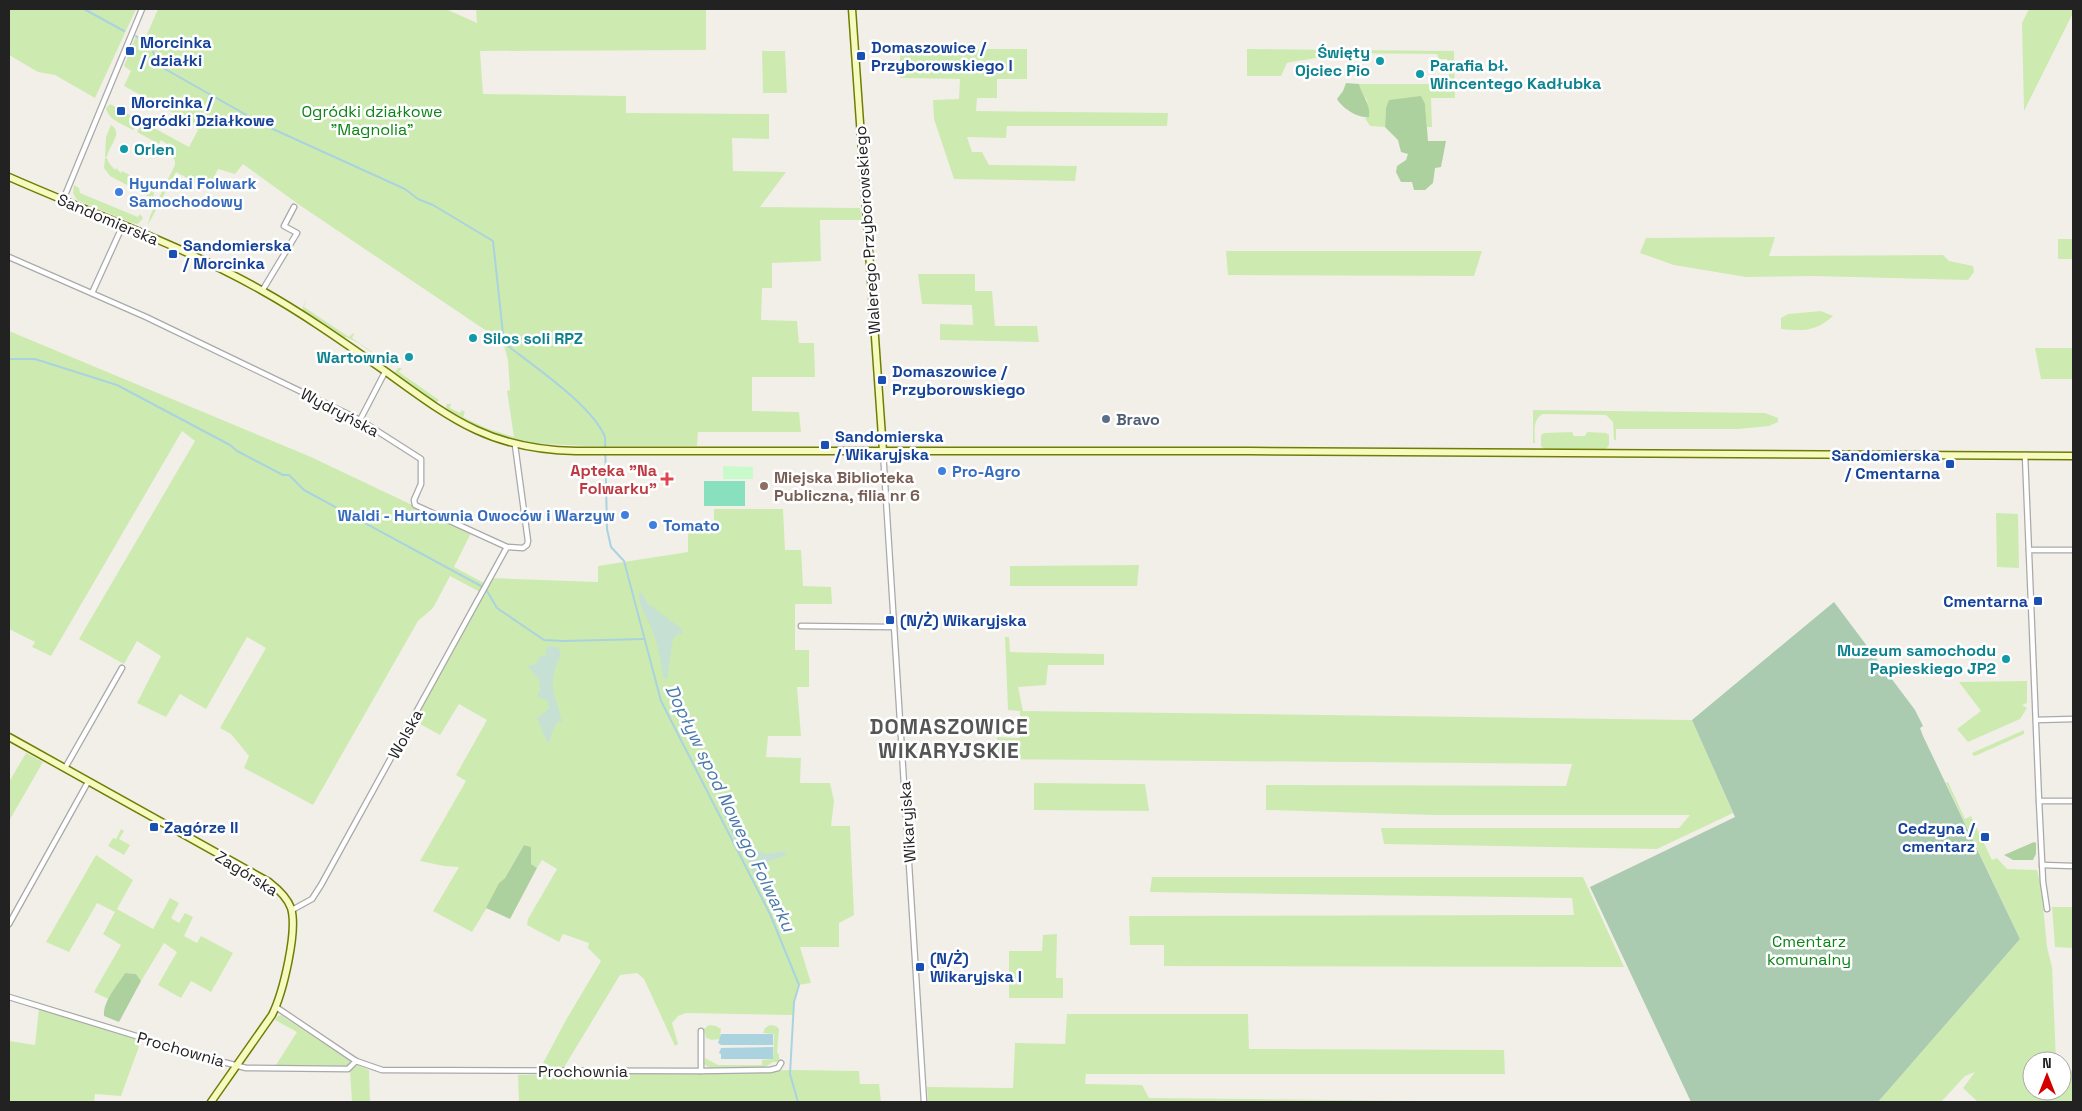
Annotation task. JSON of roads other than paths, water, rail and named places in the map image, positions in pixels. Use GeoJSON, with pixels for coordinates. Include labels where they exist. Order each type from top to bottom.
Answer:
{"type":"FeatureCollection","features":[{"type":"Feature","properties":{"kind":"street"},"geometry":{"type":"LineString","coordinates":[[64,200],[142,9]]}},
{"type":"Feature","properties":{"kind":"street","name":"Walerego Przyborowskiego"},"geometry":{"type":"LineString","coordinates":[[852,9],[883,451]]}},
{"type":"Feature","properties":{"kind":"street","name":"Sandomierska"},"geometry":{"type":"LineString","coordinates":[[9,177],[194,256],[262,290],[310,319],[455,420],[486,435],[515,445],[544,450],[2073,456]]}},
{"type":"Feature","properties":{"kind":"street"},"geometry":{"type":"LineString","coordinates":[[262,290],[297,233],[284,226],[294,207]]}},
{"type":"Feature","properties":{"kind":"street"},"geometry":{"type":"LineString","coordinates":[[92,293],[123,225]]}},
{"type":"Feature","properties":{"kind":"street","name":"Wydryńska"},"geometry":{"type":"LineString","coordinates":[[9,257],[146,317],[360,420],[421,459],[421,484],[414,500],[415,505],[507,547]]}},
{"type":"Feature","properties":{"kind":"street"},"geometry":{"type":"LineString","coordinates":[[360,420],[385,372]]}},
{"type":"Feature","properties":{"kind":"street"},"geometry":{"type":"LineString","coordinates":[[507,547],[522,548],[527,545],[528,541],[515,445]]}},
{"type":"Feature","properties":{"kind":"street","name":"Wikaryjska"},"geometry":{"type":"LineString","coordinates":[[883,451],[924,1102]]}},
{"type":"Feature","properties":{"kind":"street"},"geometry":{"type":"LineString","coordinates":[[2026,456],[2039,801],[2042,864],[2047,909]]}},
{"type":"Feature","properties":{"kind":"street","name":"Wolska"},"geometry":{"type":"LineString","coordinates":[[292,910],[312,899],[321,884],[507,547]]}},
{"type":"Feature","properties":{"kind":"street"},"geometry":{"type":"LineString","coordinates":[[2029,550],[2073,550]]}},
{"type":"Feature","properties":{"kind":"street"},"geometry":{"type":"LineString","coordinates":[[801,626],[894,627]]}},
{"type":"Feature","properties":{"kind":"street"},"geometry":{"type":"LineString","coordinates":[[65,768],[122,668]]}},
{"type":"Feature","properties":{"kind":"street"},"geometry":{"type":"LineString","coordinates":[[2036,720],[2073,718]]}},
{"type":"Feature","properties":{"kind":"street","name":"Zagórska"},"geometry":{"type":"LineString","coordinates":[[9,737],[269,882],[282,893],[292,910],[293,934],[276,1007],[211,1102]]}},
{"type":"Feature","properties":{"kind":"street"},"geometry":{"type":"LineString","coordinates":[[9,924],[88,782]]}},
{"type":"Feature","properties":{"kind":"street"},"geometry":{"type":"LineString","coordinates":[[2039,801],[2073,802]]}},
{"type":"Feature","properties":{"kind":"street"},"geometry":{"type":"LineString","coordinates":[[2042,864],[2073,866]]}},
{"type":"Feature","properties":{"kind":"street","name":"Prochownia"},"geometry":{"type":"LineString","coordinates":[[9,997],[246,1068],[344,1069],[352,1067],[356,1061]]}},
{"type":"Feature","properties":{"kind":"street","name":"Prochownia"},"geometry":{"type":"LineString","coordinates":[[276,1007],[356,1061],[373,1069],[390,1071],[770,1070],[778,1068],[781,1063]]}},
{"type":"Feature","properties":{"kind":"street"},"geometry":{"type":"LineString","coordinates":[[701,1031],[701,1071]]}},
{"type":"Feature","properties":{"kind":"water"},"geometry":{"type":"Polygon","coordinates":[[[735,811],[745,842],[738,846],[724,814],[724,812],[735,811]]]}},
{"type":"Feature","properties":{"kind":"water"},"geometry":{"type":"Polygon","coordinates":[[[721,1034],[773,1034],[773,1045],[721,1045],[718,1043],[721,1034]]]}},
{"type":"Feature","properties":{"kind":"water"},"geometry":{"type":"Polygon","coordinates":[[[773,1047],[773,1059],[721,1059],[721,1054],[719,1053],[721,1048],[773,1047]]]}},
{"type":"Feature","properties":{"kind":"waterway","name":"Dopływ spod Nowego Folwarku"},"geometry":{"type":"LineString","coordinates":[[84,9],[124,31]]}},
{"type":"Feature","properties":{"kind":"waterway","name":"Dopływ spod Nowego Folwarku"},"geometry":{"type":"LineString","coordinates":[[136,36],[151,47],[157,62],[165,69],[264,125],[405,189],[418,199],[433,205],[493,241],[504,343],[575,399],[588,412],[605,437],[607,529],[611,547],[624,561],[661,701],[770,914],[799,985],[794,1002],[790,1074],[798,1102]]}},
{"type":"Feature","properties":{"kind":"waterway"},"geometry":{"type":"LineString","coordinates":[[9,359],[35,359],[117,385],[230,445],[237,451],[283,475],[289,475],[304,490],[481,586],[487,591],[497,608],[544,640],[644,639]]}},
{"type":"Feature","properties":{"kind":"place","name":"Morcinka / działki"},"geometry":{"type":"Point","coordinates":[130,51]}},
{"type":"Feature","properties":{"kind":"place","name":"Domaszowice / Przyborowskiego I"},"geometry":{"type":"Point","coordinates":[861,56]}},
{"type":"Feature","properties":{"kind":"place","name":"Święty Ojciec Pio"},"geometry":{"type":"Point","coordinates":[1380,61]}},
{"type":"Feature","properties":{"kind":"place","name":"Parafia bł. Wincentego Kadłubka"},"geometry":{"type":"Point","coordinates":[1420,74]}},
{"type":"Feature","properties":{"kind":"place","name":"Morcinka / Ogródki Działkowe"},"geometry":{"type":"Point","coordinates":[121,111]}},
{"type":"Feature","properties":{"kind":"place","name":"Orlen"},"geometry":{"type":"Point","coordinates":[124,149]}},
{"type":"Feature","properties":{"kind":"place","name":"Hyundai Folwark Samochodowy"},"geometry":{"type":"Point","coordinates":[119,192]}},
{"type":"Feature","properties":{"kind":"place","name":"Sandomierska / Morcinka"},"geometry":{"type":"Point","coordinates":[173,254]}},
{"type":"Feature","properties":{"kind":"place","name":"Silos soli RPZ"},"geometry":{"type":"Point","coordinates":[473,338]}},
{"type":"Feature","properties":{"kind":"place","name":"Wartownia"},"geometry":{"type":"Point","coordinates":[409,357]}},
{"type":"Feature","properties":{"kind":"place","name":"Domaszowice / Przyborowskiego"},"geometry":{"type":"Point","coordinates":[882,380]}},
{"type":"Feature","properties":{"kind":"place","name":"Bravo"},"geometry":{"type":"Point","coordinates":[1106,419]}},
{"type":"Feature","properties":{"kind":"place","name":"Sandomierska / Wikaryjska"},"geometry":{"type":"Point","coordinates":[825,445]}},
{"type":"Feature","properties":{"kind":"place","name":"Sandomierska / Cmentarna"},"geometry":{"type":"Point","coordinates":[1950,464]}},
{"type":"Feature","properties":{"kind":"place","name":"Pro-Agro"},"geometry":{"type":"Point","coordinates":[942,471]}},
{"type":"Feature","properties":{"kind":"place","name":"Apteka \"Na Folwarku\""},"geometry":{"type":"Point","coordinates":[667,479]}},
{"type":"Feature","properties":{"kind":"place","name":"Miejska Biblioteka Publiczna, filia nr 6"},"geometry":{"type":"Point","coordinates":[764,486]}},
{"type":"Feature","properties":{"kind":"place","name":"Waldi - Hurtownia Owoców i Warzyw"},"geometry":{"type":"Point","coordinates":[625,515]}},
{"type":"Feature","properties":{"kind":"place","name":"Tomato"},"geometry":{"type":"Point","coordinates":[653,525]}},
{"type":"Feature","properties":{"kind":"place","name":"Cmentarna"},"geometry":{"type":"Point","coordinates":[2038,601]}},
{"type":"Feature","properties":{"kind":"place","name":"(N/Ż) Wikaryjska"},"geometry":{"type":"Point","coordinates":[890,620]}},
{"type":"Feature","properties":{"kind":"place","name":"Muzeum samochodu Papieskiego JP2"},"geometry":{"type":"Point","coordinates":[2006,659]}},
{"type":"Feature","properties":{"kind":"place","name":"Zagórze II"},"geometry":{"type":"Point","coordinates":[154,827]}},
{"type":"Feature","properties":{"kind":"place","name":"Cedzyna / cmentarz"},"geometry":{"type":"Point","coordinates":[1985,837]}},
{"type":"Feature","properties":{"kind":"place","name":"(N/Ż) Wikaryjska I"},"geometry":{"type":"Point","coordinates":[920,967]}},
{"type":"Feature","properties":{"kind":"district","name":"DOMASZOWICE WIKARYJSKIE"},"geometry":{"type":"Point","coordinates":[949,739]}},
{"type":"Feature","properties":{"kind":"park label","name":"Ogródki działkowe \"Magnolia\""},"geometry":{"type":"Point","coordinates":[372,120]}},
{"type":"Feature","properties":{"kind":"park label","name":"Cmentarz komunalny"},"geometry":{"type":"Point","coordinates":[1809,950]}}]}
